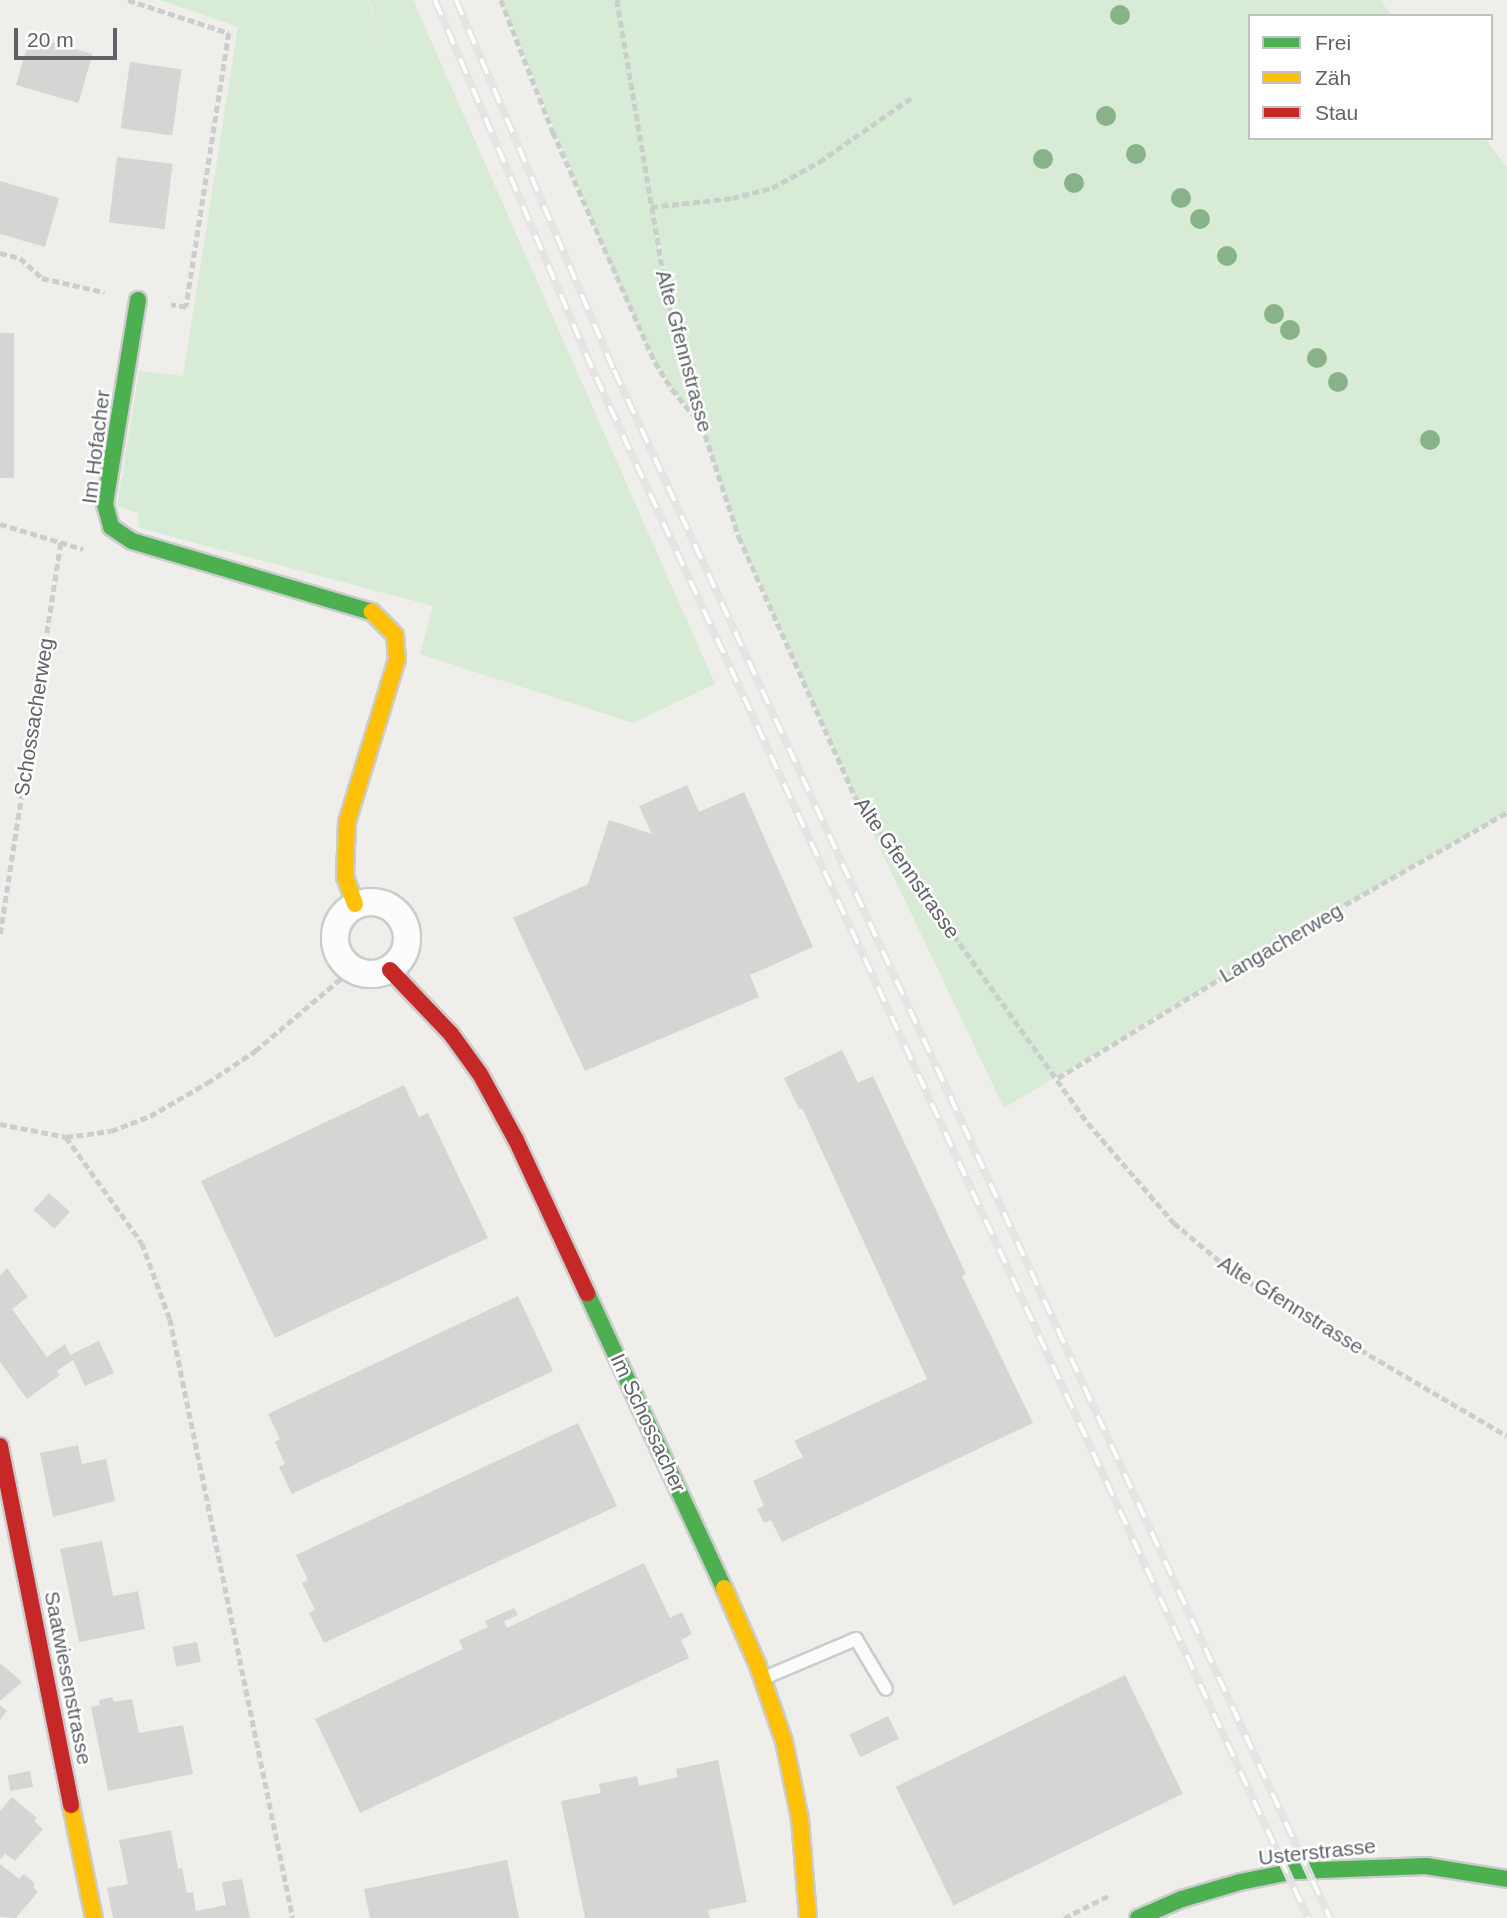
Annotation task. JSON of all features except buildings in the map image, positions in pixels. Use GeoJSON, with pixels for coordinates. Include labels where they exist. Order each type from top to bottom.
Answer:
{"type":"FeatureCollection","features":[{"type":"Feature","properties":{"kind":"street","name":"Im Hofacher"},"geometry":{"type":"LineString","coordinates":[[138,300],[105,504],[110,527],[132,541],[364,608],[377,615],[396,635],[397,659],[347,822],[345,877],[355,904]]}},
{"type":"Feature","properties":{"kind":"street"},"geometry":{"type":"LineString","coordinates":[[378,901],[398,912],[408,932],[405,954],[390,970],[371,975],[352,969],[340,958],[334,943],[335,927],[342,914],[355,904],[378,901]]}},
{"type":"Feature","properties":{"kind":"street","name":"Im Schossacher"},"geometry":{"type":"LineString","coordinates":[[390,970],[451,1034],[480,1074],[516,1140],[733,1608],[784,1741],[800,1819],[808,1918]]}},
{"type":"Feature","properties":{"kind":"street","name":"Saatwiesenstrasse"},"geometry":{"type":"LineString","coordinates":[[0,1446],[94,1918]]}},
{"type":"Feature","properties":{"kind":"street","name":"Usterstrasse"},"geometry":{"type":"LineString","coordinates":[[1138,1918],[1182,1899],[1240,1882],[1295,1871],[1426,1866],[1507,1879]]}},
{"type":"Feature","properties":{"kind":"lane"},"geometry":{"type":"LineString","coordinates":[[762,1678],[856,1639],[886,1689]]}},
{"type":"Feature","properties":{"kind":"path"},"geometry":{"type":"LineString","coordinates":[[0,253],[20,258],[42,278],[138,300],[186,307],[229,33],[128,0]]}},
{"type":"Feature","properties":{"kind":"path"},"geometry":{"type":"LineString","coordinates":[[501,0],[559,145],[655,362],[671,389],[702,425]]}},
{"type":"Feature","properties":{"kind":"path","name":"Alte Gfennstrasse"},"geometry":{"type":"LineString","coordinates":[[617,0],[634,86],[667,296],[702,425],[739,537],[856,798],[1129,1174],[1174,1223],[1222,1264],[1279,1303],[1507,1436]]}},
{"type":"Feature","properties":{"kind":"path"},"geometry":{"type":"LineString","coordinates":[[651,207],[732,198],[772,188],[819,162],[911,97]]}},
{"type":"Feature","properties":{"kind":"path"},"geometry":{"type":"LineString","coordinates":[[0,524],[88,550]]}},
{"type":"Feature","properties":{"kind":"path","name":"Schossacherweg"},"geometry":{"type":"LineString","coordinates":[[0,934],[61,542]]}},
{"type":"Feature","properties":{"kind":"path","name":"Langacherweg"},"geometry":{"type":"LineString","coordinates":[[1058,1078],[1290,936],[1507,811]]}},
{"type":"Feature","properties":{"kind":"path"},"geometry":{"type":"LineString","coordinates":[[0,1124],[66,1137],[111,1131],[150,1116],[255,1051],[352,969]]}},
{"type":"Feature","properties":{"kind":"path"},"geometry":{"type":"LineString","coordinates":[[66,1137],[142,1243],[170,1319],[293,1918]]}},
{"type":"Feature","properties":{"kind":"green space"},"geometry":{"type":"Polygon","coordinates":[[[160,0],[368,0],[387,49],[369,0],[413,0],[715,684],[633,723],[420,654],[433,606],[139,528],[138,513],[117,506],[139,371],[183,376],[238,27],[160,0]]]}},
{"type":"Feature","properties":{"kind":"green space"},"geometry":{"type":"Polygon","coordinates":[[[501,0],[1380,0],[1390,14],[1248,14],[1248,140],[1486,140],[1507,168],[1507,812],[1290,936],[1004,1108],[856,798],[739,537],[702,425],[672,389],[655,362],[608,260],[501,0]],[[655,228],[667,296],[694,394],[656,228],[655,228]]]}},
{"type":"Feature","properties":{"kind":"railway"},"geometry":{"type":"LineString","coordinates":[[435,0],[596,377],[1308,1918]]}},
{"type":"Feature","properties":{"kind":"railway"},"geometry":{"type":"LineString","coordinates":[[456,0],[614,370],[1330,1918]]}},
{"type":"Feature","properties":{"kind":"traffic: fast"},"geometry":{"type":"LineString","coordinates":[[138,300],[105,504],[111,527],[132,541],[372,612]]}},
{"type":"Feature","properties":{"kind":"traffic: fast"},"geometry":{"type":"LineString","coordinates":[[587,1293],[724,1588]]}},
{"type":"Feature","properties":{"kind":"traffic: fast"},"geometry":{"type":"LineString","coordinates":[[1138,1918],[1182,1899],[1240,1882],[1295,1871],[1426,1866],[1507,1879]]}},
{"type":"Feature","properties":{"kind":"traffic: slow"},"geometry":{"type":"LineString","coordinates":[[355,904],[345,877],[347,822],[397,659],[395,635],[372,612]]}},
{"type":"Feature","properties":{"kind":"traffic: slow"},"geometry":{"type":"LineString","coordinates":[[724,1588],[758,1666],[784,1741],[800,1819],[808,1918]]}},
{"type":"Feature","properties":{"kind":"traffic: slow"},"geometry":{"type":"LineString","coordinates":[[71,1805],[94,1918]]}},
{"type":"Feature","properties":{"kind":"traffic: jam"},"geometry":{"type":"LineString","coordinates":[[390,970],[451,1034],[480,1074],[516,1140],[587,1293]]}},
{"type":"Feature","properties":{"kind":"traffic: jam"},"geometry":{"type":"LineString","coordinates":[[0,1446],[71,1805]]}}]}
